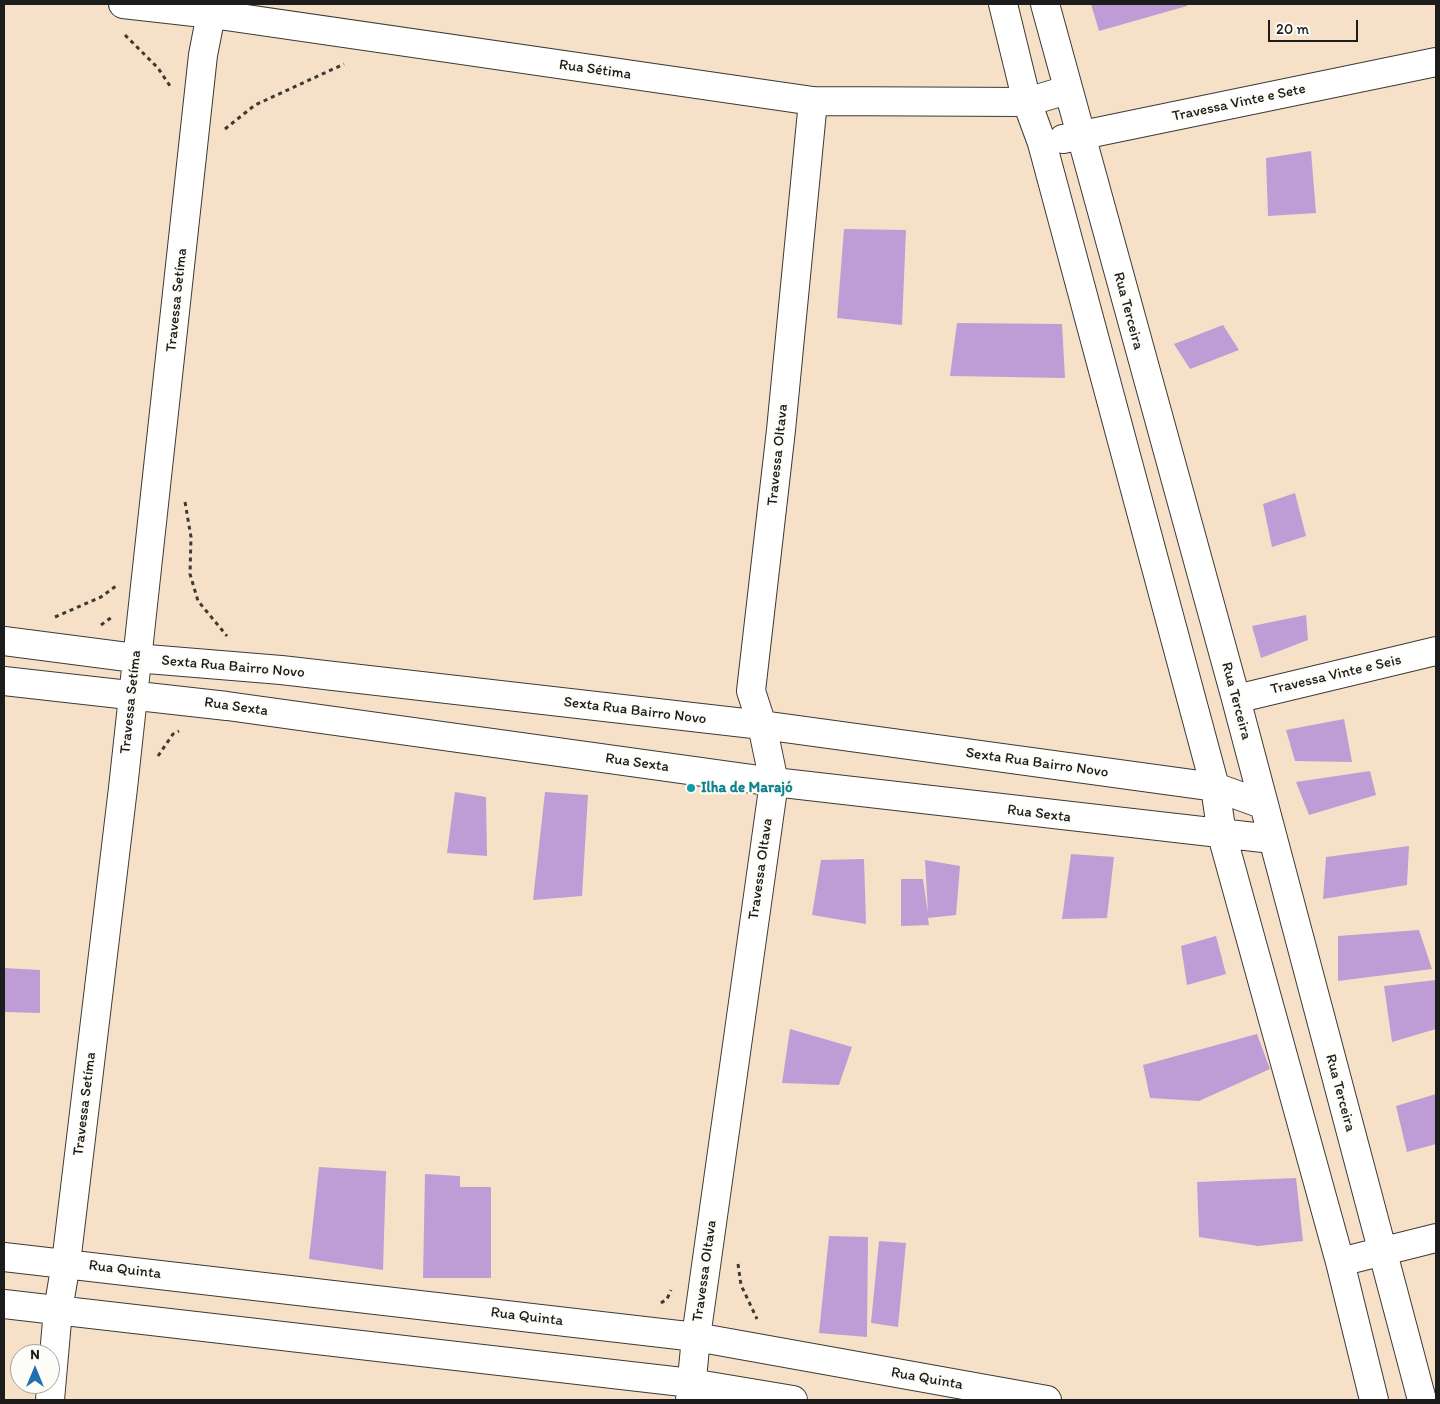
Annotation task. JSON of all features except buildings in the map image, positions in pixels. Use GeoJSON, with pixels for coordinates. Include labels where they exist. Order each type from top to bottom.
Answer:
{"type":"FeatureCollection","features":[{"type":"Feature","properties":{"kind":"street"},"geometry":{"type":"LineString","coordinates":[[1003,4],[1027,102],[1042,143],[1214,787],[1222,835],[1340,1262],[1374,1400]]}},
{"type":"Feature","properties":{"kind":"street","name":"Rua Terceira"},"geometry":{"type":"LineString","coordinates":[[1045,4],[1067,90],[1236,699],[1262,804],[1422,1400]]}},
{"type":"Feature","properties":{"kind":"street","name":"Rua Sétima"},"geometry":{"type":"LineString","coordinates":[[121,16],[212,9],[813,101],[1027,102],[1067,90]]}},
{"type":"Feature","properties":{"kind":"street","name":"Travessa Setíma"},"geometry":{"type":"LineString","coordinates":[[50,1400],[58,1310],[66,1263],[133,694],[135,658],[168,385],[203,55],[212,9]]}},
{"type":"Feature","properties":{"kind":"street","name":"Travessa Vinte e Sete"},"geometry":{"type":"LineString","coordinates":[[1042,143],[1436,62]]}},
{"type":"Feature","properties":{"kind":"street","name":"Travessa OItava"},"geometry":{"type":"LineString","coordinates":[[690,1392],[696,1337],[774,782],[762,725],[751,691],[781,430],[813,101]]}},
{"type":"Feature","properties":{"kind":"street","name":"Sexta Rua Bairro Novo"},"geometry":{"type":"LineString","coordinates":[[4,641],[135,658],[281,670],[762,725],[1214,787],[1262,804]]}},
{"type":"Feature","properties":{"kind":"street","name":"Travessa Vinte e Seis"},"geometry":{"type":"LineString","coordinates":[[1236,699],[1436,651]]}},
{"type":"Feature","properties":{"kind":"street","name":"Rua Sexta"},"geometry":{"type":"LineString","coordinates":[[4,681],[133,694],[774,782],[1222,835],[1272,839]]}},
{"type":"Feature","properties":{"kind":"street"},"geometry":{"type":"LineString","coordinates":[[1340,1262],[1436,1238]]}},
{"type":"Feature","properties":{"kind":"street","name":"Rua Quinta"},"geometry":{"type":"LineString","coordinates":[[4,1257],[696,1337],[1047,1400]]}},
{"type":"Feature","properties":{"kind":"street"},"geometry":{"type":"LineString","coordinates":[[4,1304],[690,1392],[793,1400]]}},
{"type":"Feature","properties":{"kind":"path"},"geometry":{"type":"LineString","coordinates":[[121,16],[172,89]]}},
{"type":"Feature","properties":{"kind":"path"},"geometry":{"type":"LineString","coordinates":[[194,141],[223,130],[255,105],[350,61]]}},
{"type":"Feature","properties":{"kind":"path"},"geometry":{"type":"LineString","coordinates":[[181,494],[185,502],[191,537],[190,574],[198,601],[234,643]]}},
{"type":"Feature","properties":{"kind":"path"},"geometry":{"type":"LineString","coordinates":[[50,619],[102,597],[118,585]]}},
{"type":"Feature","properties":{"kind":"path"},"geometry":{"type":"LineString","coordinates":[[94,630],[116,614]]}},
{"type":"Feature","properties":{"kind":"path"},"geometry":{"type":"LineString","coordinates":[[155,759],[173,734],[180,730]]}},
{"type":"Feature","properties":{"kind":"path"},"geometry":{"type":"LineString","coordinates":[[737,1257],[741,1286],[760,1325],[784,1353]]}},
{"type":"Feature","properties":{"kind":"place","name":"Ilha de Marajó"},"geometry":{"type":"Point","coordinates":[691,788]}}]}
